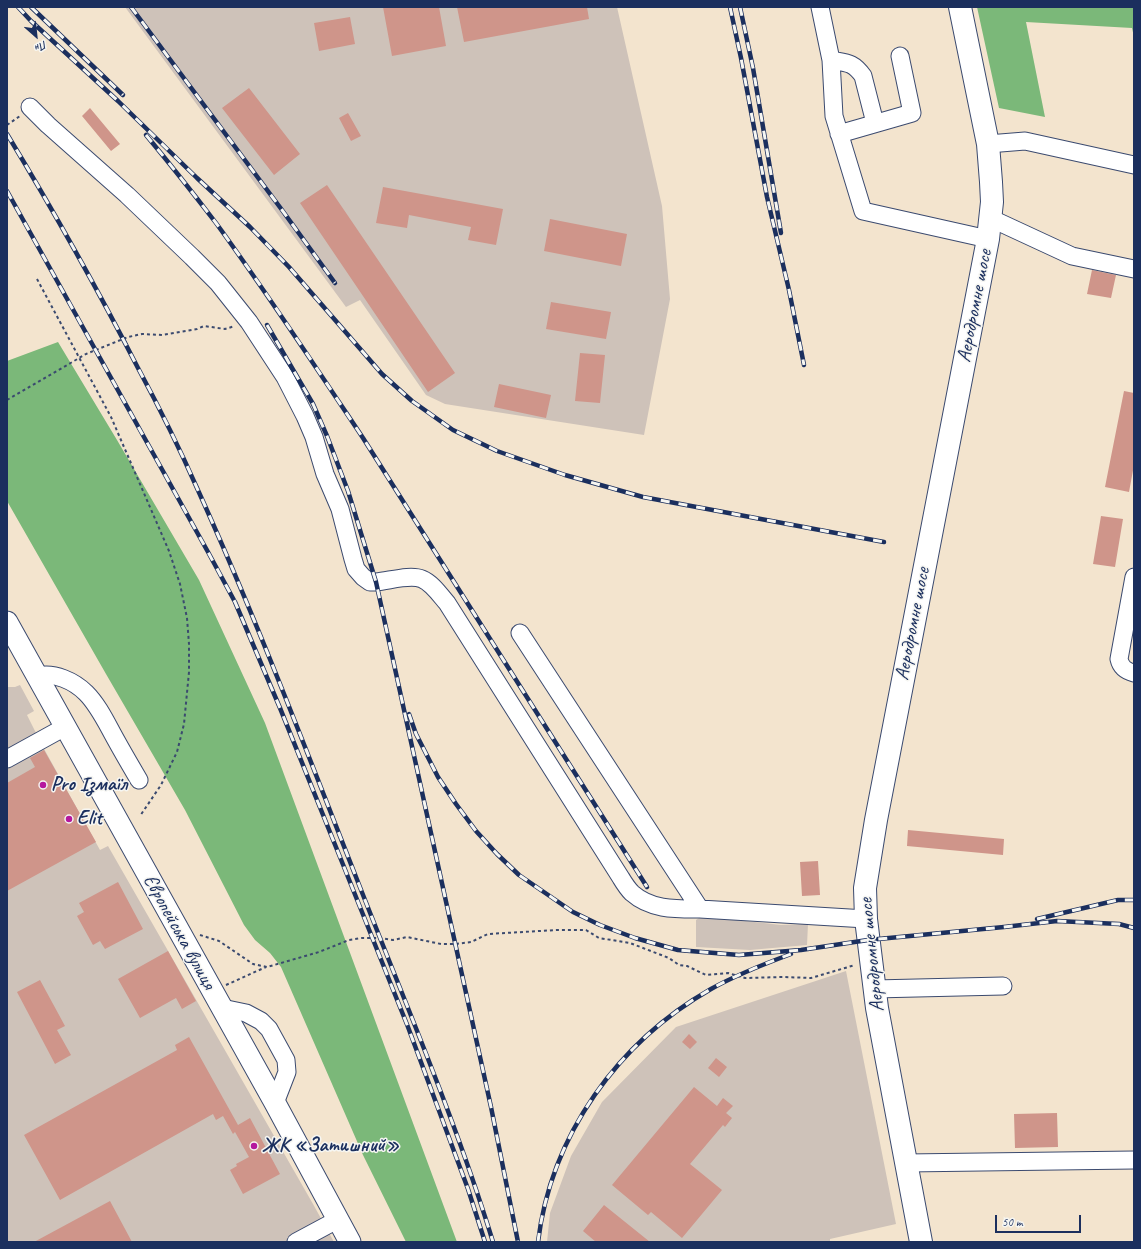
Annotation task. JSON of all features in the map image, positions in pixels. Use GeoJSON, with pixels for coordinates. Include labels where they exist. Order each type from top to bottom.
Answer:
{"type":"FeatureCollection","features":[{"type":"Feature","properties":{"kind":"highway","name":"Аеродромне шосе"},"geometry":{"type":"LineString","coordinates":[[921,1242],[874,989],[866,919],[865,888],[876,820],[989,229],[991,182],[988,144],[960,7]]}},
{"type":"Feature","properties":{"kind":"main road","name":"Європейська вулиця"},"geometry":{"type":"LineString","coordinates":[[7,622],[177,929],[221,998],[275,1103],[350,1242]]}},
{"type":"Feature","properties":{"kind":"street"},"geometry":{"type":"LineString","coordinates":[[820,7],[831,60],[834,116],[863,211],[989,229],[1072,256],[1134,269]]}},
{"type":"Feature","properties":{"kind":"street"},"geometry":{"type":"LineString","coordinates":[[839,134],[912,113],[900,56]]}},
{"type":"Feature","properties":{"kind":"street"},"geometry":{"type":"LineString","coordinates":[[831,60],[851,64],[858,69],[863,76],[875,123]]}},
{"type":"Feature","properties":{"kind":"street"},"geometry":{"type":"LineString","coordinates":[[30,107],[48,125],[127,195],[192,257],[218,283],[249,322],[284,377],[305,416],[314,437],[325,474],[340,509],[356,569],[370,582],[412,577],[422,579],[429,583],[447,603],[621,878],[632,893],[649,904],[671,909],[700,909],[866,919]]}},
{"type":"Feature","properties":{"kind":"street"},"geometry":{"type":"LineString","coordinates":[[988,144],[1025,141],[1134,164]]}},
{"type":"Feature","properties":{"kind":"street"},"geometry":{"type":"LineString","coordinates":[[1134,577],[1119,659],[1123,668],[1128,672],[1134,673]]}},
{"type":"Feature","properties":{"kind":"street"},"geometry":{"type":"LineString","coordinates":[[520,633],[700,909]]}},
{"type":"Feature","properties":{"kind":"street"},"geometry":{"type":"LineString","coordinates":[[38,676],[44,674],[52,675],[71,682],[85,692],[96,705],[139,780]]}},
{"type":"Feature","properties":{"kind":"street"},"geometry":{"type":"LineString","coordinates":[[7,759],[65,727]]}},
{"type":"Feature","properties":{"kind":"street"},"geometry":{"type":"LineString","coordinates":[[874,989],[1003,986]]}},
{"type":"Feature","properties":{"kind":"street"},"geometry":{"type":"LineString","coordinates":[[221,998],[261,1021],[269,1029],[286,1060],[287,1072],[275,1103]]}},
{"type":"Feature","properties":{"kind":"street"},"geometry":{"type":"LineString","coordinates":[[906,1162],[1134,1160]]}},
{"type":"Feature","properties":{"kind":"street"},"geometry":{"type":"LineString","coordinates":[[296,1242],[337,1220]]}},
{"type":"Feature","properties":{"kind":"path"},"geometry":{"type":"LineString","coordinates":[[37,279],[111,416],[170,551],[180,584],[187,618],[189,672],[184,724],[177,752],[161,785],[140,816]]}},
{"type":"Feature","properties":{"kind":"path"},"geometry":{"type":"LineString","coordinates":[[7,400],[80,357],[123,339],[142,334],[162,335],[197,329],[204,326],[225,329],[239,326]]}},
{"type":"Feature","properties":{"kind":"path"},"geometry":{"type":"LineString","coordinates":[[177,929],[219,941],[253,964],[267,967]]}},
{"type":"Feature","properties":{"kind":"path"},"geometry":{"type":"LineString","coordinates":[[221,998],[245,976],[267,967],[319,952],[349,940],[362,938],[393,940],[407,937],[441,944],[455,944],[471,942],[488,934],[586,930],[599,938],[630,943],[669,958],[679,965],[687,966],[706,974],[728,973],[745,978],[811,978],[853,966],[870,956]]}},
{"type":"Feature","properties":{"kind":"shaded area"},"geometry":{"type":"Polygon","coordinates":[[[125,7],[617,7],[662,206],[670,299],[644,435],[445,404],[426,395],[360,300],[346,307],[125,7]]]}},
{"type":"Feature","properties":{"kind":"shaded area"},"geometry":{"type":"Polygon","coordinates":[[[20,685],[34,711],[27,715],[100,850],[108,846],[334,1242],[7,1242],[7,687],[15,687],[20,685]]]}},
{"type":"Feature","properties":{"kind":"shaded area"},"geometry":{"type":"Polygon","coordinates":[[[702,916],[781,925],[808,924],[807,945],[750,950],[696,947],[696,920],[702,916]]]}},
{"type":"Feature","properties":{"kind":"shaded area"},"geometry":{"type":"Polygon","coordinates":[[[846,971],[896,1224],[830,1239],[830,1242],[547,1242],[550,1213],[571,1156],[602,1102],[676,1027],[846,971]]]}},
{"type":"Feature","properties":{"kind":"green space"},"geometry":{"type":"Polygon","coordinates":[[[977,7],[1134,7],[1134,37],[1132,28],[1026,22],[1045,117],[999,108],[977,7]]]}},
{"type":"Feature","properties":{"kind":"green space"},"geometry":{"type":"Polygon","coordinates":[[[58,342],[199,580],[265,723],[457,1242],[406,1242],[363,1155],[281,967],[270,953],[255,940],[244,925],[185,810],[7,501],[7,361],[58,342]]]}},
{"type":"Feature","properties":{"kind":"building"},"geometry":{"type":"Polygon","coordinates":[[[383,7],[439,7],[446,46],[392,56],[383,7]]]}},
{"type":"Feature","properties":{"kind":"building"},"geometry":{"type":"Polygon","coordinates":[[[457,7],[587,7],[589,19],[464,42],[457,7]]]}},
{"type":"Feature","properties":{"kind":"building"},"geometry":{"type":"Polygon","coordinates":[[[350,17],[355,44],[319,51],[314,23],[350,17]]]}},
{"type":"Feature","properties":{"kind":"building"},"geometry":{"type":"Polygon","coordinates":[[[249,88],[300,154],[274,175],[222,108],[249,88]]]}},
{"type":"Feature","properties":{"kind":"building"},"geometry":{"type":"Polygon","coordinates":[[[90,108],[120,144],[111,151],[82,116],[90,108]]]}},
{"type":"Feature","properties":{"kind":"building"},"geometry":{"type":"Polygon","coordinates":[[[348,113],[361,136],[351,141],[339,118],[348,113]]]}},
{"type":"Feature","properties":{"kind":"building"},"geometry":{"type":"Polygon","coordinates":[[[327,185],[455,373],[428,392],[300,203],[327,185]]]}},
{"type":"Feature","properties":{"kind":"building"},"geometry":{"type":"Polygon","coordinates":[[[383,187],[503,209],[496,245],[468,240],[471,227],[409,215],[407,228],[376,223],[383,187]]]}},
{"type":"Feature","properties":{"kind":"building"},"geometry":{"type":"Polygon","coordinates":[[[550,219],[627,234],[621,266],[544,251],[550,219]]]}},
{"type":"Feature","properties":{"kind":"building"},"geometry":{"type":"Polygon","coordinates":[[[1092,270],[1116,275],[1111,298],[1087,294],[1092,270]]]}},
{"type":"Feature","properties":{"kind":"building"},"geometry":{"type":"Polygon","coordinates":[[[551,302],[611,312],[606,339],[546,329],[551,302]]]}},
{"type":"Feature","properties":{"kind":"building"},"geometry":{"type":"Polygon","coordinates":[[[580,353],[605,355],[600,403],[575,401],[580,353]]]}},
{"type":"Feature","properties":{"kind":"building"},"geometry":{"type":"Polygon","coordinates":[[[499,384],[551,395],[546,418],[494,407],[499,384]]]}},
{"type":"Feature","properties":{"kind":"building"},"geometry":{"type":"Polygon","coordinates":[[[1124,391],[1134,393],[1134,465],[1129,492],[1105,487],[1124,391]]]}},
{"type":"Feature","properties":{"kind":"building"},"geometry":{"type":"Polygon","coordinates":[[[1101,516],[1123,519],[1115,567],[1093,564],[1101,516]]]}},
{"type":"Feature","properties":{"kind":"building"},"geometry":{"type":"Polygon","coordinates":[[[44,750],[96,842],[7,891],[7,783],[35,767],[30,758],[44,750]]]}},
{"type":"Feature","properties":{"kind":"building"},"geometry":{"type":"Polygon","coordinates":[[[908,830],[1004,839],[1003,855],[907,846],[908,830]]]}},
{"type":"Feature","properties":{"kind":"building"},"geometry":{"type":"Polygon","coordinates":[[[818,861],[820,895],[802,896],[800,862],[818,861]]]}},
{"type":"Feature","properties":{"kind":"building"},"geometry":{"type":"Polygon","coordinates":[[[118,882],[143,929],[105,949],[100,941],[93,945],[77,916],[84,912],[79,903],[118,882]]]}},
{"type":"Feature","properties":{"kind":"building"},"geometry":{"type":"Polygon","coordinates":[[[168,951],[196,1001],[182,1009],[176,998],[140,1018],[118,979],[168,951]]]}},
{"type":"Feature","properties":{"kind":"building"},"geometry":{"type":"Polygon","coordinates":[[[40,980],[65,1026],[57,1030],[71,1055],[55,1064],[17,992],[40,980]]]}},
{"type":"Feature","properties":{"kind":"building"},"geometry":{"type":"Polygon","coordinates":[[[689,1034],[697,1042],[690,1049],[682,1042],[689,1034]]]}},
{"type":"Feature","properties":{"kind":"building"},"geometry":{"type":"Polygon","coordinates":[[[189,1037],[238,1125],[250,1118],[280,1174],[243,1194],[230,1170],[237,1166],[236,1164],[249,1157],[235,1132],[233,1134],[223,1116],[216,1120],[213,1114],[60,1200],[24,1135],[177,1050],[175,1045],[189,1037]]]}},
{"type":"Feature","properties":{"kind":"building"},"geometry":{"type":"Polygon","coordinates":[[[716,1058],[727,1067],[719,1077],[708,1068],[716,1058]]]}},
{"type":"Feature","properties":{"kind":"building"},"geometry":{"type":"Polygon","coordinates":[[[694,1087],[717,1106],[723,1098],[733,1106],[726,1113],[732,1118],[725,1127],[723,1125],[690,1164],[722,1190],[682,1238],[651,1212],[648,1215],[612,1185],[694,1087]]]}},
{"type":"Feature","properties":{"kind":"building"},"geometry":{"type":"Polygon","coordinates":[[[1057,1113],[1058,1147],[1015,1148],[1014,1114],[1057,1113]]]}},
{"type":"Feature","properties":{"kind":"building"},"geometry":{"type":"Polygon","coordinates":[[[110,1201],[132,1242],[34,1242],[110,1201]]]}},
{"type":"Feature","properties":{"kind":"building"},"geometry":{"type":"Polygon","coordinates":[[[604,1205],[650,1242],[596,1242],[583,1231],[604,1205]]]}},
{"type":"Feature","properties":{"kind":"railway"},"geometry":{"type":"LineString","coordinates":[[18,7],[31,21],[118,101],[250,227],[289,267],[382,374],[412,401],[453,430],[497,451],[565,475],[643,497],[884,542]]}},
{"type":"Feature","properties":{"kind":"railway"},"geometry":{"type":"LineString","coordinates":[[31,7],[123,95]]}},
{"type":"Feature","properties":{"kind":"railway"},"geometry":{"type":"LineString","coordinates":[[131,7],[335,283]]}},
{"type":"Feature","properties":{"kind":"railway"},"geometry":{"type":"LineString","coordinates":[[730,7],[767,197],[789,290],[804,365]]}},
{"type":"Feature","properties":{"kind":"railway"},"geometry":{"type":"LineString","coordinates":[[740,7],[753,68],[781,233]]}},
{"type":"Feature","properties":{"kind":"railway"},"geometry":{"type":"LineString","coordinates":[[7,134],[107,308],[154,397],[218,536],[279,682],[428,1058],[462,1150],[493,1242]]}},
{"type":"Feature","properties":{"kind":"railway"},"geometry":{"type":"LineString","coordinates":[[146,135],[235,249],[363,438],[647,887]]}},
{"type":"Feature","properties":{"kind":"railway"},"geometry":{"type":"LineString","coordinates":[[7,191],[235,602],[280,708],[408,1027],[468,1189],[485,1242]]}},
{"type":"Feature","properties":{"kind":"railway"},"geometry":{"type":"LineString","coordinates":[[267,325],[313,404],[327,436],[348,491],[376,582],[491,1107],[518,1242]]}},
{"type":"Feature","properties":{"kind":"railway"},"geometry":{"type":"LineString","coordinates":[[409,714],[416,734],[438,777],[476,831],[497,854],[519,875],[573,912],[600,925],[635,938],[678,950],[739,955],[801,950],[868,940],[1057,921],[1119,924],[1134,928]]}},
{"type":"Feature","properties":{"kind":"railway"},"geometry":{"type":"LineString","coordinates":[[1037,919],[1118,900],[1134,900]]}},
{"type":"Feature","properties":{"kind":"railway"},"geometry":{"type":"LineString","coordinates":[[538,1242],[545,1203],[557,1165],[574,1129],[594,1095],[619,1064],[647,1036],[677,1011],[711,989],[750,970],[791,954]]}},
{"type":"Feature","properties":{"kind":"place","name":"Pro Ізмаїл"},"geometry":{"type":"Point","coordinates":[43,785]}},
{"type":"Feature","properties":{"kind":"place","name":"Elit"},"geometry":{"type":"Point","coordinates":[69,819]}},
{"type":"Feature","properties":{"kind":"place","name":"ЖК «Затишний»"},"geometry":{"type":"Point","coordinates":[254,1146]}}]}
